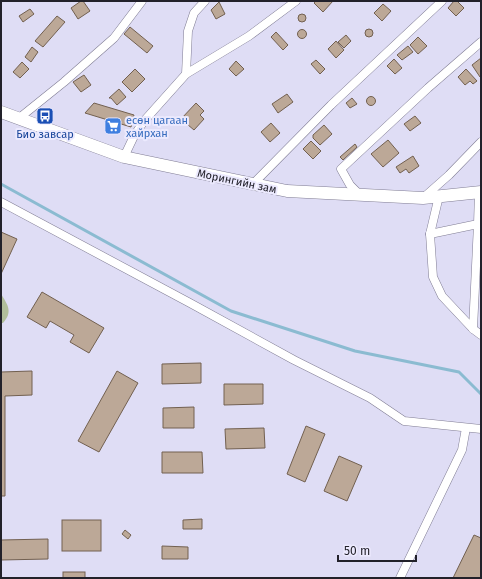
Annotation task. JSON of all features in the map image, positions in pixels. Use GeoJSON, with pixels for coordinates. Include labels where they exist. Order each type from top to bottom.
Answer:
{"type":"FeatureCollection","features":[{"type":"Feature","properties":{"kind":"main road","name":"Морингийн зам"},"geometry":{"type":"LineString","coordinates":[[1,112],[124,157],[287,191],[422,198],[480,192]]}},
{"type":"Feature","properties":{"kind":"street"},"geometry":{"type":"LineString","coordinates":[[18,119],[64,82],[114,38],[142,1]]}},
{"type":"Feature","properties":{"kind":"street"},"geometry":{"type":"LineString","coordinates":[[186,74],[188,31],[194,14],[205,1]]}},
{"type":"Feature","properties":{"kind":"street"},"geometry":{"type":"LineString","coordinates":[[124,157],[134,136],[144,121],[186,74],[249,36],[296,1]]}},
{"type":"Feature","properties":{"kind":"street"},"geometry":{"type":"LineString","coordinates":[[253,184],[331,105],[442,1]]}},
{"type":"Feature","properties":{"kind":"street"},"geometry":{"type":"LineString","coordinates":[[359,194],[350,185],[341,168],[428,88],[481,42]]}},
{"type":"Feature","properties":{"kind":"street"},"geometry":{"type":"LineString","coordinates":[[422,198],[449,175],[481,142]]}},
{"type":"Feature","properties":{"kind":"street"},"geometry":{"type":"LineString","coordinates":[[473,329],[480,224],[480,192]]}},
{"type":"Feature","properties":{"kind":"street"},"geometry":{"type":"LineString","coordinates":[[439,196],[430,234],[433,277],[442,296],[473,329],[481,335]]}},
{"type":"Feature","properties":{"kind":"street"},"geometry":{"type":"LineString","coordinates":[[1,202],[294,360],[370,398],[404,422],[481,429]]}},
{"type":"Feature","properties":{"kind":"street"},"geometry":{"type":"LineString","coordinates":[[430,234],[480,224]]}},
{"type":"Feature","properties":{"kind":"street"},"geometry":{"type":"LineString","coordinates":[[400,578],[462,450],[466,428]]}},
{"type":"Feature","properties":{"kind":"green space"},"geometry":{"type":"Polygon","coordinates":[[[1,294],[6,302],[9,312],[3,323],[1,323],[1,294]]]}},
{"type":"Feature","properties":{"kind":"building"},"geometry":{"type":"Polygon","coordinates":[[[83,1],[90,11],[78,19],[71,8],[83,1]]]}},
{"type":"Feature","properties":{"kind":"building"},"geometry":{"type":"Polygon","coordinates":[[[316,1],[333,1],[323,12],[314,3],[316,1]]]}},
{"type":"Feature","properties":{"kind":"building"},"geometry":{"type":"Polygon","coordinates":[[[454,1],[457,1],[464,8],[456,16],[448,8],[454,1]]]}},
{"type":"Feature","properties":{"kind":"building"},"geometry":{"type":"Polygon","coordinates":[[[219,2],[225,14],[216,19],[211,10],[219,2]]]}},
{"type":"Feature","properties":{"kind":"building"},"geometry":{"type":"Polygon","coordinates":[[[383,4],[391,11],[382,21],[374,13],[383,4]]]}},
{"type":"Feature","properties":{"kind":"building"},"geometry":{"type":"Polygon","coordinates":[[[30,9],[34,14],[23,22],[19,16],[30,9]]]}},
{"type":"Feature","properties":{"kind":"building"},"geometry":{"type":"Polygon","coordinates":[[[302,14],[305,15],[305,21],[302,22],[299,21],[298,18],[299,15],[302,14]]]}},
{"type":"Feature","properties":{"kind":"building"},"geometry":{"type":"Polygon","coordinates":[[[57,16],[65,22],[43,47],[35,41],[57,16]]]}},
{"type":"Feature","properties":{"kind":"building"},"geometry":{"type":"Polygon","coordinates":[[[130,27],[153,46],[147,53],[124,34],[130,27]]]}},
{"type":"Feature","properties":{"kind":"building"},"geometry":{"type":"Polygon","coordinates":[[[367,29],[371,29],[373,33],[371,37],[367,37],[365,35],[365,31],[367,29]]]}},
{"type":"Feature","properties":{"kind":"building"},"geometry":{"type":"Polygon","coordinates":[[[300,30],[304,30],[306,34],[304,38],[300,38],[298,36],[298,32],[300,30]]]}},
{"type":"Feature","properties":{"kind":"building"},"geometry":{"type":"Polygon","coordinates":[[[276,32],[288,45],[283,50],[271,37],[276,32]]]}},
{"type":"Feature","properties":{"kind":"building"},"geometry":{"type":"Polygon","coordinates":[[[346,35],[351,41],[344,48],[338,42],[346,35]]]}},
{"type":"Feature","properties":{"kind":"building"},"geometry":{"type":"Polygon","coordinates":[[[418,37],[427,46],[418,54],[410,45],[418,37]]]}},
{"type":"Feature","properties":{"kind":"building"},"geometry":{"type":"Polygon","coordinates":[[[336,41],[344,50],[336,58],[328,49],[336,41]]]}},
{"type":"Feature","properties":{"kind":"building"},"geometry":{"type":"Polygon","coordinates":[[[408,46],[413,52],[402,60],[397,55],[408,46]]]}},
{"type":"Feature","properties":{"kind":"building"},"geometry":{"type":"Polygon","coordinates":[[[32,47],[38,52],[31,62],[25,57],[32,47]]]}},
{"type":"Feature","properties":{"kind":"building"},"geometry":{"type":"Polygon","coordinates":[[[481,58],[481,76],[480,77],[472,65],[481,58]]]}},
{"type":"Feature","properties":{"kind":"building"},"geometry":{"type":"Polygon","coordinates":[[[394,59],[402,68],[395,74],[387,66],[394,59]]]}},
{"type":"Feature","properties":{"kind":"building"},"geometry":{"type":"Polygon","coordinates":[[[316,60],[325,69],[320,74],[311,64],[316,60]]]}},
{"type":"Feature","properties":{"kind":"building"},"geometry":{"type":"Polygon","coordinates":[[[236,61],[244,69],[236,76],[229,69],[236,61]]]}},
{"type":"Feature","properties":{"kind":"building"},"geometry":{"type":"Polygon","coordinates":[[[22,62],[29,69],[20,78],[13,72],[22,62]]]}},
{"type":"Feature","properties":{"kind":"building"},"geometry":{"type":"Polygon","coordinates":[[[135,69],[145,79],[132,92],[122,82],[135,69]]]}},
{"type":"Feature","properties":{"kind":"building"},"geometry":{"type":"Polygon","coordinates":[[[466,69],[477,81],[473,84],[470,81],[465,85],[458,77],[466,69]]]}},
{"type":"Feature","properties":{"kind":"building"},"geometry":{"type":"Polygon","coordinates":[[[84,75],[91,85],[81,92],[73,82],[84,75]]]}},
{"type":"Feature","properties":{"kind":"building"},"geometry":{"type":"Polygon","coordinates":[[[119,89],[126,97],[117,105],[111,98],[109,98],[119,89]]]}},
{"type":"Feature","properties":{"kind":"building"},"geometry":{"type":"Polygon","coordinates":[[[287,94],[293,102],[278,113],[272,104],[287,94]]]}},
{"type":"Feature","properties":{"kind":"building"},"geometry":{"type":"Polygon","coordinates":[[[371,96],[376,101],[371,106],[366,101],[371,96]]]}},
{"type":"Feature","properties":{"kind":"building"},"geometry":{"type":"Polygon","coordinates":[[[352,98],[357,104],[350,108],[346,103],[352,98]]]}},
{"type":"Feature","properties":{"kind":"building"},"geometry":{"type":"Polygon","coordinates":[[[94,103],[134,115],[131,127],[85,113],[94,103]]]}},
{"type":"Feature","properties":{"kind":"building"},"geometry":{"type":"Polygon","coordinates":[[[196,103],[204,111],[200,115],[204,119],[194,130],[181,119],[196,103]]]}},
{"type":"Feature","properties":{"kind":"building"},"geometry":{"type":"Polygon","coordinates":[[[415,116],[421,123],[410,131],[404,124],[415,116]]]}},
{"type":"Feature","properties":{"kind":"building"},"geometry":{"type":"Polygon","coordinates":[[[271,123],[280,133],[270,142],[261,132],[271,123]]]}},
{"type":"Feature","properties":{"kind":"building"},"geometry":{"type":"Polygon","coordinates":[[[324,125],[332,134],[320,145],[313,138],[313,135],[324,125]]]}},
{"type":"Feature","properties":{"kind":"building"},"geometry":{"type":"Polygon","coordinates":[[[388,140],[399,153],[383,167],[371,154],[388,140]]]}},
{"type":"Feature","properties":{"kind":"building"},"geometry":{"type":"Polygon","coordinates":[[[311,141],[321,151],[313,159],[303,149],[311,141]]]}},
{"type":"Feature","properties":{"kind":"building"},"geometry":{"type":"Polygon","coordinates":[[[355,144],[357,147],[343,160],[340,157],[355,144]]]}},
{"type":"Feature","properties":{"kind":"building"},"geometry":{"type":"Polygon","coordinates":[[[413,156],[419,166],[409,173],[406,169],[400,173],[396,167],[413,156]]]}},
{"type":"Feature","properties":{"kind":"building"},"geometry":{"type":"Polygon","coordinates":[[[1,232],[17,239],[1,274],[1,232]]]}},
{"type":"Feature","properties":{"kind":"building"},"geometry":{"type":"Polygon","coordinates":[[[42,292],[104,328],[89,353],[70,342],[74,335],[50,321],[46,328],[27,317],[42,292]]]}},
{"type":"Feature","properties":{"kind":"building"},"geometry":{"type":"Polygon","coordinates":[[[201,363],[201,383],[162,384],[162,364],[201,363]]]}},
{"type":"Feature","properties":{"kind":"building"},"geometry":{"type":"Polygon","coordinates":[[[32,371],[32,395],[5,396],[5,496],[1,496],[1,372],[32,371]]]}},
{"type":"Feature","properties":{"kind":"building"},"geometry":{"type":"Polygon","coordinates":[[[117,371],[138,383],[99,452],[78,441],[117,371]]]}},
{"type":"Feature","properties":{"kind":"building"},"geometry":{"type":"Polygon","coordinates":[[[224,384],[263,384],[263,404],[224,405],[224,384]]]}},
{"type":"Feature","properties":{"kind":"building"},"geometry":{"type":"Polygon","coordinates":[[[194,407],[194,428],[163,428],[163,408],[194,407]]]}},
{"type":"Feature","properties":{"kind":"building"},"geometry":{"type":"Polygon","coordinates":[[[306,426],[325,434],[305,482],[287,474],[306,426]]]}},
{"type":"Feature","properties":{"kind":"building"},"geometry":{"type":"Polygon","coordinates":[[[264,428],[265,448],[226,449],[225,429],[264,428]]]}},
{"type":"Feature","properties":{"kind":"building"},"geometry":{"type":"Polygon","coordinates":[[[162,452],[202,452],[203,473],[162,473],[162,452]]]}},
{"type":"Feature","properties":{"kind":"building"},"geometry":{"type":"Polygon","coordinates":[[[339,456],[362,466],[347,501],[324,491],[339,456]]]}},
{"type":"Feature","properties":{"kind":"building"},"geometry":{"type":"Polygon","coordinates":[[[202,519],[202,529],[183,529],[183,520],[202,519]]]}},
{"type":"Feature","properties":{"kind":"building"},"geometry":{"type":"Polygon","coordinates":[[[62,520],[101,520],[101,551],[62,551],[62,520]]]}},
{"type":"Feature","properties":{"kind":"building"},"geometry":{"type":"Polygon","coordinates":[[[125,530],[131,535],[128,539],[122,534],[125,530]]]}},
{"type":"Feature","properties":{"kind":"building"},"geometry":{"type":"Polygon","coordinates":[[[474,535],[481,538],[481,578],[453,578],[474,535]]]}},
{"type":"Feature","properties":{"kind":"building"},"geometry":{"type":"Polygon","coordinates":[[[48,539],[48,559],[1,560],[1,540],[48,539]]]}},
{"type":"Feature","properties":{"kind":"building"},"geometry":{"type":"Polygon","coordinates":[[[162,546],[188,547],[188,559],[162,559],[162,546]]]}},
{"type":"Feature","properties":{"kind":"building"},"geometry":{"type":"Polygon","coordinates":[[[63,572],[85,572],[85,578],[63,578],[63,572]]]}},
{"type":"Feature","properties":{"kind":"waterway"},"geometry":{"type":"LineString","coordinates":[[1,184],[231,311],[355,351],[459,372],[481,394]]}},
{"type":"Feature","properties":{"kind":"place","name":"Био завсар"},"geometry":{"type":"Point","coordinates":[45,116]}},
{"type":"Feature","properties":{"kind":"place","name":"есөн цагаан хайрхан"},"geometry":{"type":"Point","coordinates":[113,126]}}]}
